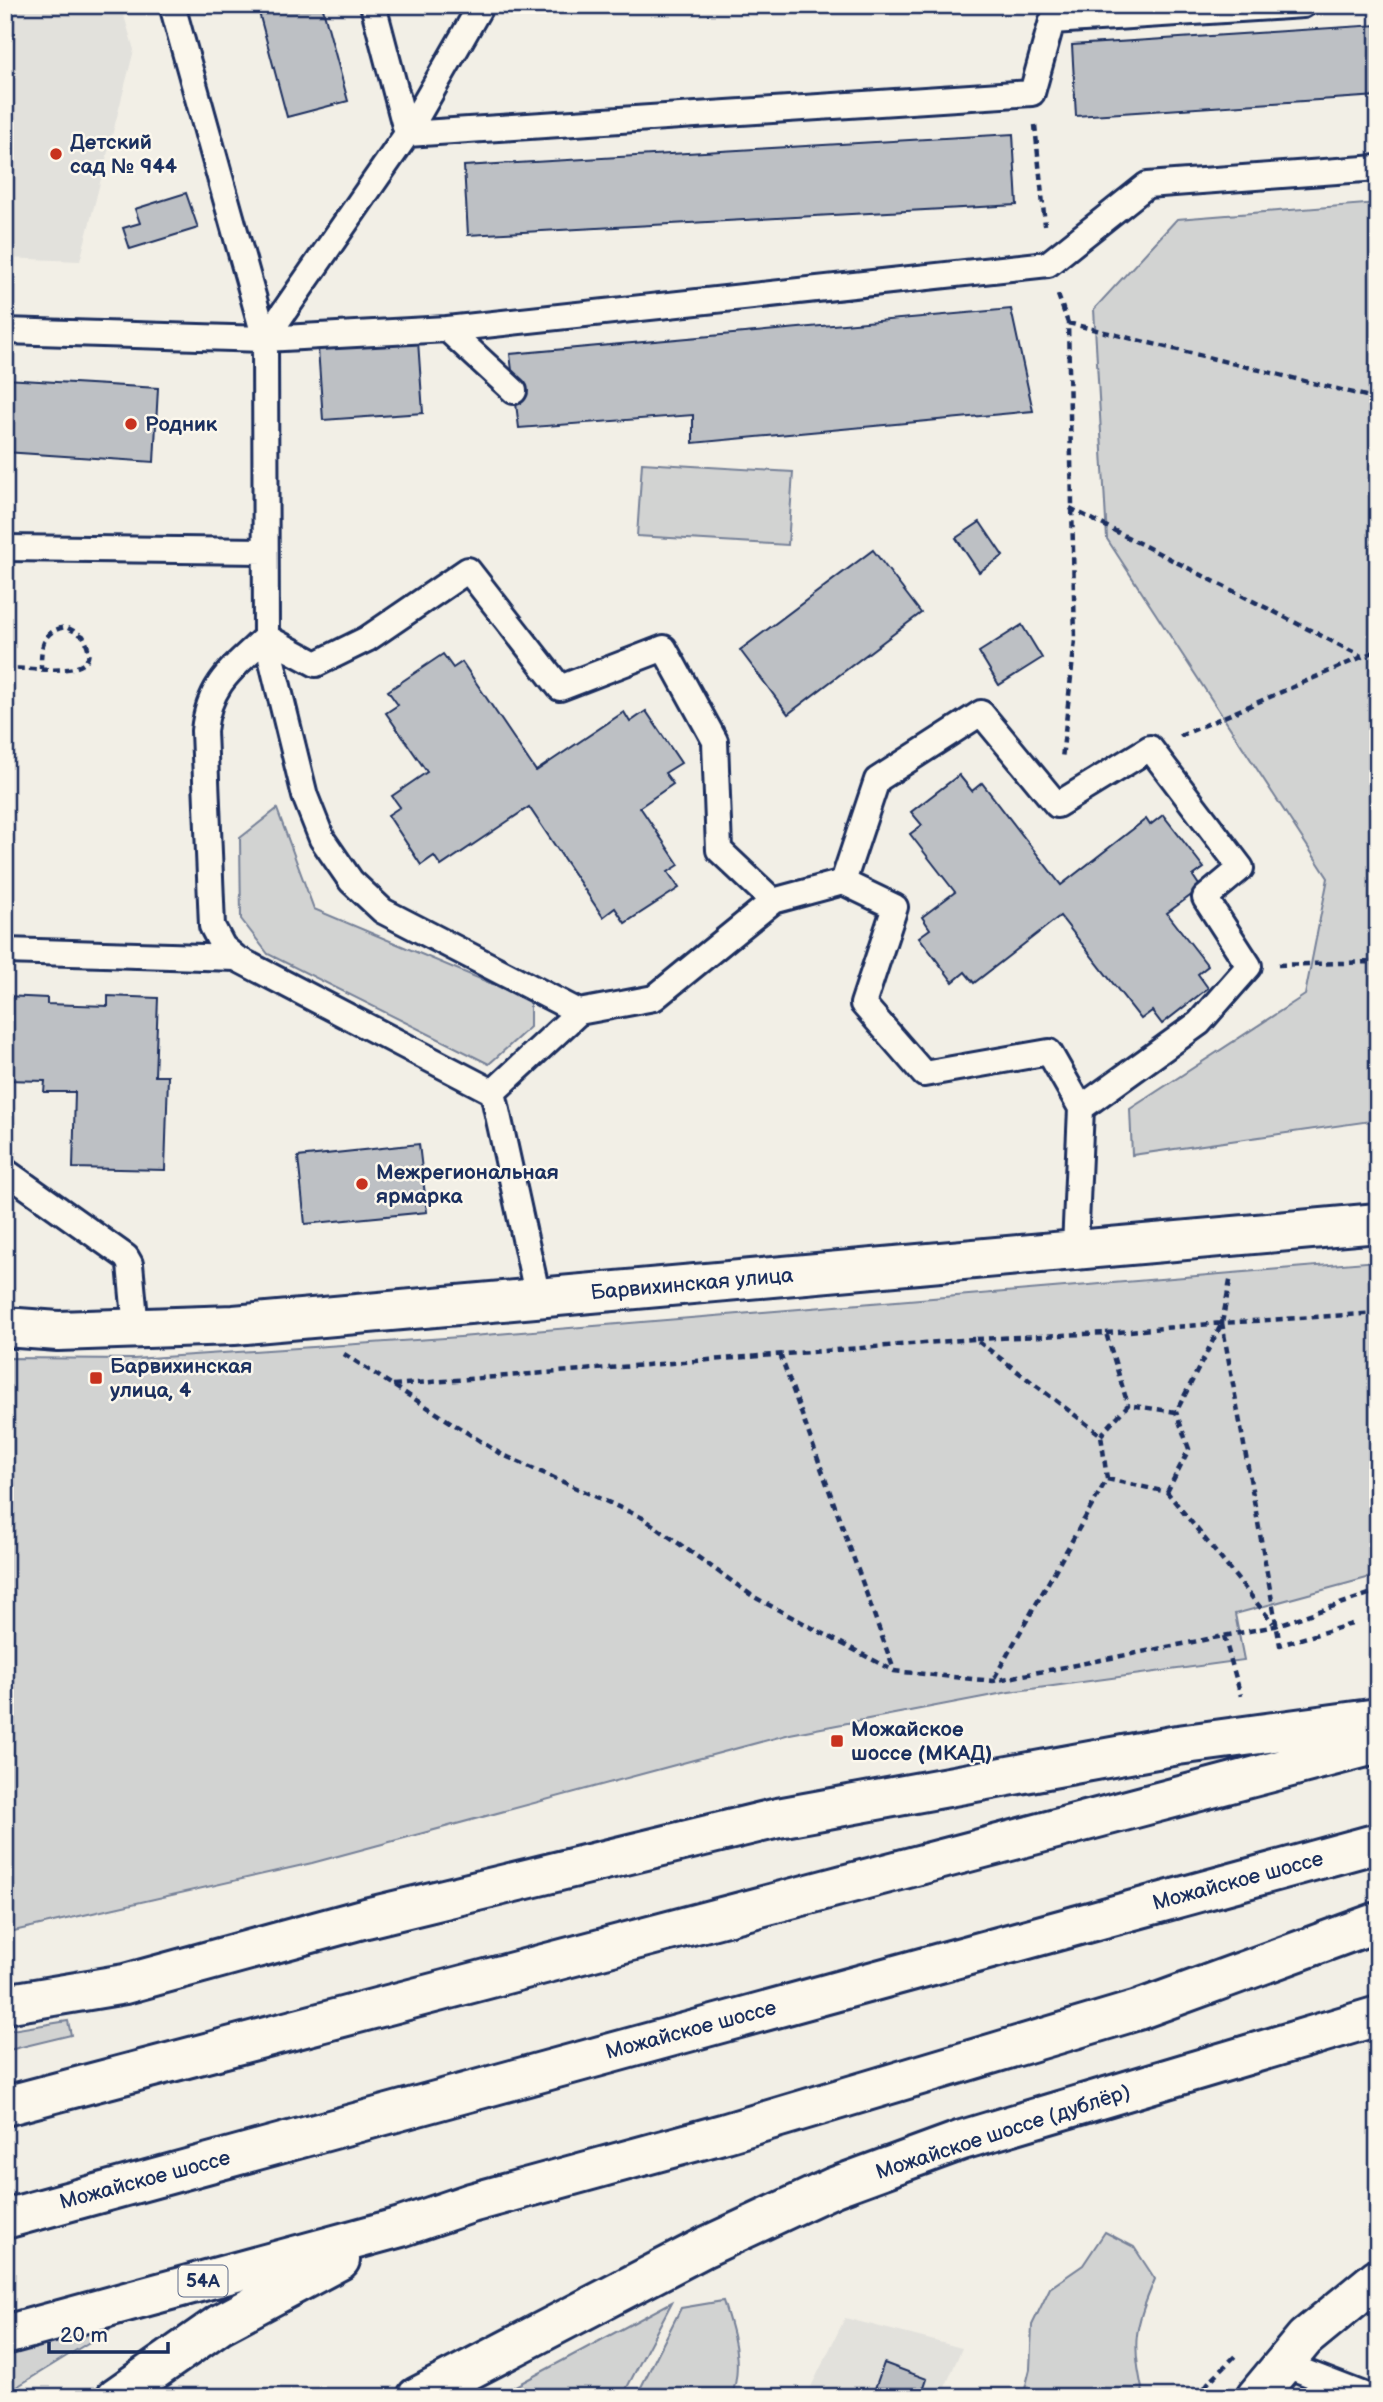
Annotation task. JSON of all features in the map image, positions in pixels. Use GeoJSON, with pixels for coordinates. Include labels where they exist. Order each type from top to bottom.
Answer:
{"type":"FeatureCollection","features":[{"type":"Feature","properties":{"kind":"main road","name":"Барвихинская улица"},"geometry":{"type":"LineString","coordinates":[[5,1327],[58,1331],[136,1329],[335,1318],[1074,1248],[1378,1223]]}},
{"type":"Feature","properties":{"kind":"main road"},"geometry":{"type":"LineString","coordinates":[[5,2004],[125,1984],[366,1918],[778,1818],[1251,1734],[1378,1718]]}},
{"type":"Feature","properties":{"kind":"main road"},"geometry":{"type":"LineString","coordinates":[[5,2106],[1378,1744]]}},
{"type":"Feature","properties":{"kind":"main road","name":"Можайское шоссе"},"geometry":{"type":"LineString","coordinates":[[5,2219],[1378,1843]]}},
{"type":"Feature","properties":{"kind":"main road"},"geometry":{"type":"LineString","coordinates":[[401,2227],[471,2203],[726,2133],[1125,2014],[1378,1922]]}},
{"type":"Feature","properties":{"kind":"main road"},"geometry":{"type":"LineString","coordinates":[[5,1991],[125,1984]]}},
{"type":"Feature","properties":{"kind":"main road","name":"Можайское шоссе (дублёр)"},"geometry":{"type":"LineString","coordinates":[[417,2397],[705,2248],[834,2187],[962,2140],[1378,2016]]}},
{"type":"Feature","properties":{"kind":"main road","name":"54А"},"geometry":{"type":"LineString","coordinates":[[5,2335],[401,2227]]}},
{"type":"Feature","properties":{"kind":"main road","name":"54А"},"geometry":{"type":"LineString","coordinates":[[116,2397],[220,2324],[401,2227]]}},
{"type":"Feature","properties":{"kind":"main road"},"geometry":{"type":"LineString","coordinates":[[1256,2397],[1304,2338],[1378,2278]]}},
{"type":"Feature","properties":{"kind":"lane"},"geometry":{"type":"LineString","coordinates":[[172,5],[265,339],[266,636],[305,796],[322,839],[351,881],[383,911],[579,1012]]}},
{"type":"Feature","properties":{"kind":"lane"},"geometry":{"type":"LineString","coordinates":[[373,5],[407,134]]}},
{"type":"Feature","properties":{"kind":"lane"},"geometry":{"type":"LineString","coordinates":[[265,339],[407,134],[481,5]]}},
{"type":"Feature","properties":{"kind":"lane"},"geometry":{"type":"LineString","coordinates":[[407,134],[1032,93],[1052,20],[1303,5]]}},
{"type":"Feature","properties":{"kind":"lane"},"geometry":{"type":"LineString","coordinates":[[5,331],[265,339],[447,328],[1048,264],[1147,186],[1378,168]]}},
{"type":"Feature","properties":{"kind":"lane"},"geometry":{"type":"LineString","coordinates":[[447,328],[514,391]]}},
{"type":"Feature","properties":{"kind":"lane"},"geometry":{"type":"LineString","coordinates":[[5,548],[264,551]]}},
{"type":"Feature","properties":{"kind":"lane"},"geometry":{"type":"LineString","coordinates":[[266,636],[316,664],[367,639],[468,570],[560,688],[664,649],[715,741],[719,850],[773,901]]}},
{"type":"Feature","properties":{"kind":"lane"},"geometry":{"type":"LineString","coordinates":[[266,636],[222,678],[206,709],[204,731],[212,926],[223,947],[236,958],[493,1092]]}},
{"type":"Feature","properties":{"kind":"lane"},"geometry":{"type":"LineString","coordinates":[[844,882],[877,780],[981,713],[1057,806],[1150,748],[1241,868],[1205,898],[1249,966],[1199,1023],[1081,1108]]}},
{"type":"Feature","properties":{"kind":"lane"},"geometry":{"type":"LineString","coordinates":[[493,1092],[579,1012],[654,998],[773,901],[844,882],[895,908],[863,1003],[924,1074],[1049,1052],[1081,1108],[1074,1248]]}},
{"type":"Feature","properties":{"kind":"lane"},"geometry":{"type":"LineString","coordinates":[[5,951],[236,958]]}},
{"type":"Feature","properties":{"kind":"lane"},"geometry":{"type":"LineString","coordinates":[[493,1092],[538,1298]]}},
{"type":"Feature","properties":{"kind":"lane"},"geometry":{"type":"LineString","coordinates":[[5,1171],[126,1257],[130,1264],[136,1329]]}},
{"type":"Feature","properties":{"kind":"lane"},"geometry":{"type":"LineString","coordinates":[[1281,2363],[1369,2397]]}},
{"type":"Feature","properties":{"kind":"path"},"geometry":{"type":"LineString","coordinates":[[1032,93],[1048,264],[1068,323],[1074,640],[1057,806]]}},
{"type":"Feature","properties":{"kind":"path"},"geometry":{"type":"LineString","coordinates":[[1068,323],[1378,399]]}},
{"type":"Feature","properties":{"kind":"path"},"geometry":{"type":"LineString","coordinates":[[1070,508],[1361,656]]}},
{"type":"Feature","properties":{"kind":"path"},"geometry":{"type":"LineString","coordinates":[[5,670],[72,670],[83,664],[88,650],[83,636],[66,627],[51,631],[43,642],[41,669]]}},
{"type":"Feature","properties":{"kind":"path"},"geometry":{"type":"LineString","coordinates":[[1150,748],[1378,650]]}},
{"type":"Feature","properties":{"kind":"path"},"geometry":{"type":"LineString","coordinates":[[1249,966],[1375,964],[1378,953]]}},
{"type":"Feature","properties":{"kind":"path"},"geometry":{"type":"LineString","coordinates":[[392,1385],[975,1339],[1106,1333],[1378,1313]]}},
{"type":"Feature","properties":{"kind":"path"},"geometry":{"type":"LineString","coordinates":[[335,1318],[344,1356],[499,1453],[643,1518],[754,1597],[894,1671],[993,1681],[1275,1626],[1378,1591]]}},
{"type":"Feature","properties":{"kind":"path"},"geometry":{"type":"LineString","coordinates":[[1167,1492],[1189,1449],[1176,1412],[1222,1324]]}},
{"type":"Feature","properties":{"kind":"path"},"geometry":{"type":"LineString","coordinates":[[1222,1324],[1280,1645],[1352,1624]]}},
{"type":"Feature","properties":{"kind":"path"},"geometry":{"type":"LineString","coordinates":[[1106,1333],[1128,1405]]}},
{"type":"Feature","properties":{"kind":"path"},"geometry":{"type":"LineString","coordinates":[[975,1339],[1101,1435],[1107,1479],[993,1681]]}},
{"type":"Feature","properties":{"kind":"path"},"geometry":{"type":"LineString","coordinates":[[780,1354],[894,1671]]}},
{"type":"Feature","properties":{"kind":"path"},"geometry":{"type":"LineString","coordinates":[[1128,1405],[1176,1412]]}},
{"type":"Feature","properties":{"kind":"path"},"geometry":{"type":"LineString","coordinates":[[1101,1435],[1128,1405]]}},
{"type":"Feature","properties":{"kind":"path"},"geometry":{"type":"LineString","coordinates":[[1107,1479],[1167,1492],[1275,1626]]}},
{"type":"Feature","properties":{"kind":"path"},"geometry":{"type":"LineString","coordinates":[[1224,1636],[1251,1734]]}},
{"type":"Feature","properties":{"kind":"shaded area","name":"Детский сад № 944"},"geometry":{"type":"Polygon","coordinates":[[[5,5],[121,5],[134,50],[80,261],[5,258],[5,5]]]}},
{"type":"Feature","properties":{"kind":"shaded area"},"geometry":{"type":"Polygon","coordinates":[[[1378,203],[1378,1120],[1132,1155],[1130,1109],[1305,995],[1328,878],[1107,539],[1094,309],[1177,219],[1378,203]]]}},
{"type":"Feature","properties":{"kind":"shaded area"},"geometry":{"type":"Polygon","coordinates":[[[642,463],[793,472],[788,545],[637,536],[642,463]]]}},
{"type":"Feature","properties":{"kind":"shaded area"},"geometry":{"type":"Polygon","coordinates":[[[277,809],[314,909],[530,1000],[530,1027],[489,1064],[268,954],[241,919],[240,838],[277,809]]]}},
{"type":"Feature","properties":{"kind":"shaded area"},"geometry":{"type":"Polygon","coordinates":[[[1378,1261],[1378,1575],[1235,1614],[1244,1660],[1009,1692],[790,1734],[312,1863],[5,1933],[5,1358],[133,1359],[460,1337],[1378,1261]]]}},
{"type":"Feature","properties":{"kind":"shaded area"},"geometry":{"type":"Polygon","coordinates":[[[68,2021],[71,2035],[5,2051],[5,2031],[68,2021]]]}},
{"type":"Feature","properties":{"kind":"shaded area"},"geometry":{"type":"Polygon","coordinates":[[[1105,2232],[1134,2247],[1155,2279],[1137,2337],[1137,2363],[1144,2397],[1023,2397],[1030,2369],[1032,2325],[1050,2288],[1083,2265],[1105,2232]]]}},
{"type":"Feature","properties":{"kind":"shaded area"},"geometry":{"type":"Polygon","coordinates":[[[723,2301],[737,2361],[731,2397],[636,2397],[681,2308],[723,2301]]]}},
{"type":"Feature","properties":{"kind":"shaded area"},"geometry":{"type":"Polygon","coordinates":[[[672,2302],[622,2397],[491,2397],[506,2391],[672,2302]]]}},
{"type":"Feature","properties":{"kind":"shaded area"},"geometry":{"type":"Polygon","coordinates":[[[845,2318],[962,2348],[941,2397],[806,2397],[845,2318]]]}},
{"type":"Feature","properties":{"kind":"shaded area"},"geometry":{"type":"Polygon","coordinates":[[[122,2322],[5,2394],[5,2351],[122,2322]]]}},
{"type":"Feature","properties":{"kind":"building"},"geometry":{"type":"Polygon","coordinates":[[[257,5],[322,5],[348,101],[287,117],[257,5]]]}},
{"type":"Feature","properties":{"kind":"building"},"geometry":{"type":"Polygon","coordinates":[[[1378,25],[1378,96],[1076,116],[1072,45],[1378,25]]]}},
{"type":"Feature","properties":{"kind":"building"},"geometry":{"type":"Polygon","coordinates":[[[1013,134],[1017,205],[468,235],[464,166],[1013,134]]]}},
{"type":"Feature","properties":{"kind":"building"},"geometry":{"type":"Polygon","coordinates":[[[186,193],[198,228],[130,249],[123,228],[140,223],[135,209],[186,193]]]}},
{"type":"Feature","properties":{"kind":"building"},"geometry":{"type":"Polygon","coordinates":[[[1011,309],[1033,411],[693,443],[693,415],[519,428],[510,354],[1011,309]]]}},
{"type":"Feature","properties":{"kind":"building"},"geometry":{"type":"Polygon","coordinates":[[[418,341],[423,413],[323,420],[318,348],[418,341]]]}},
{"type":"Feature","properties":{"kind":"building"},"geometry":{"type":"Polygon","coordinates":[[[5,379],[158,388],[154,462],[5,452],[5,379]]]}},
{"type":"Feature","properties":{"kind":"building"},"geometry":{"type":"Polygon","coordinates":[[[980,522],[1003,556],[979,572],[956,538],[980,522]]]}},
{"type":"Feature","properties":{"kind":"building"},"geometry":{"type":"Polygon","coordinates":[[[873,550],[921,613],[788,714],[740,650],[873,550]]]}},
{"type":"Feature","properties":{"kind":"building"},"geometry":{"type":"Polygon","coordinates":[[[1022,625],[1042,658],[999,685],[979,652],[1022,625]]]}},
{"type":"Feature","properties":{"kind":"building"},"geometry":{"type":"Polygon","coordinates":[[[443,654],[453,668],[462,662],[536,771],[624,712],[630,722],[646,711],[681,763],[665,773],[673,784],[640,807],[679,865],[668,872],[679,888],[625,923],[615,908],[603,917],[529,807],[441,866],[434,856],[421,865],[388,815],[400,807],[392,796],[427,772],[386,713],[398,705],[388,691],[443,654]]]}},
{"type":"Feature","properties":{"kind":"building"},"geometry":{"type":"Polygon","coordinates":[[[959,775],[972,791],[982,783],[1061,885],[1146,819],[1150,825],[1163,815],[1204,868],[1193,876],[1201,888],[1167,913],[1208,966],[1198,974],[1208,988],[1162,1024],[1152,1011],[1141,1019],[1060,916],[974,983],[965,972],[953,982],[919,937],[930,929],[922,917],[955,892],[910,834],[922,825],[911,812],[959,775]]]}},
{"type":"Feature","properties":{"kind":"building"},"geometry":{"type":"Polygon","coordinates":[[[5,996],[47,998],[47,1004],[108,1006],[108,996],[158,998],[155,1076],[168,1076],[165,1170],[73,1168],[75,1092],[44,1092],[45,1081],[5,1080],[5,996]]]}},
{"type":"Feature","properties":{"kind":"building","name":"Межрегиональная ярмарка"},"geometry":{"type":"Polygon","coordinates":[[[419,1144],[427,1212],[305,1224],[298,1157],[419,1144]]]}},
{"type":"Feature","properties":{"kind":"building"},"geometry":{"type":"Polygon","coordinates":[[[884,2363],[927,2379],[921,2397],[872,2397],[884,2363]]]}},
{"type":"Feature","properties":{"kind":"place","name":"Детский сад № 944"},"geometry":{"type":"Point","coordinates":[56,154]}},
{"type":"Feature","properties":{"kind":"place","name":"Родник"},"geometry":{"type":"Point","coordinates":[131,424]}},
{"type":"Feature","properties":{"kind":"place","name":"Межрегиональная ярмарка"},"geometry":{"type":"Point","coordinates":[362,1184]}},
{"type":"Feature","properties":{"kind":"place","name":"Барвихинская улица, 4"},"geometry":{"type":"Point","coordinates":[96,1378]}},
{"type":"Feature","properties":{"kind":"place","name":"Можайское шоссе (МКАД)"},"geometry":{"type":"Point","coordinates":[837,1741]}}]}
